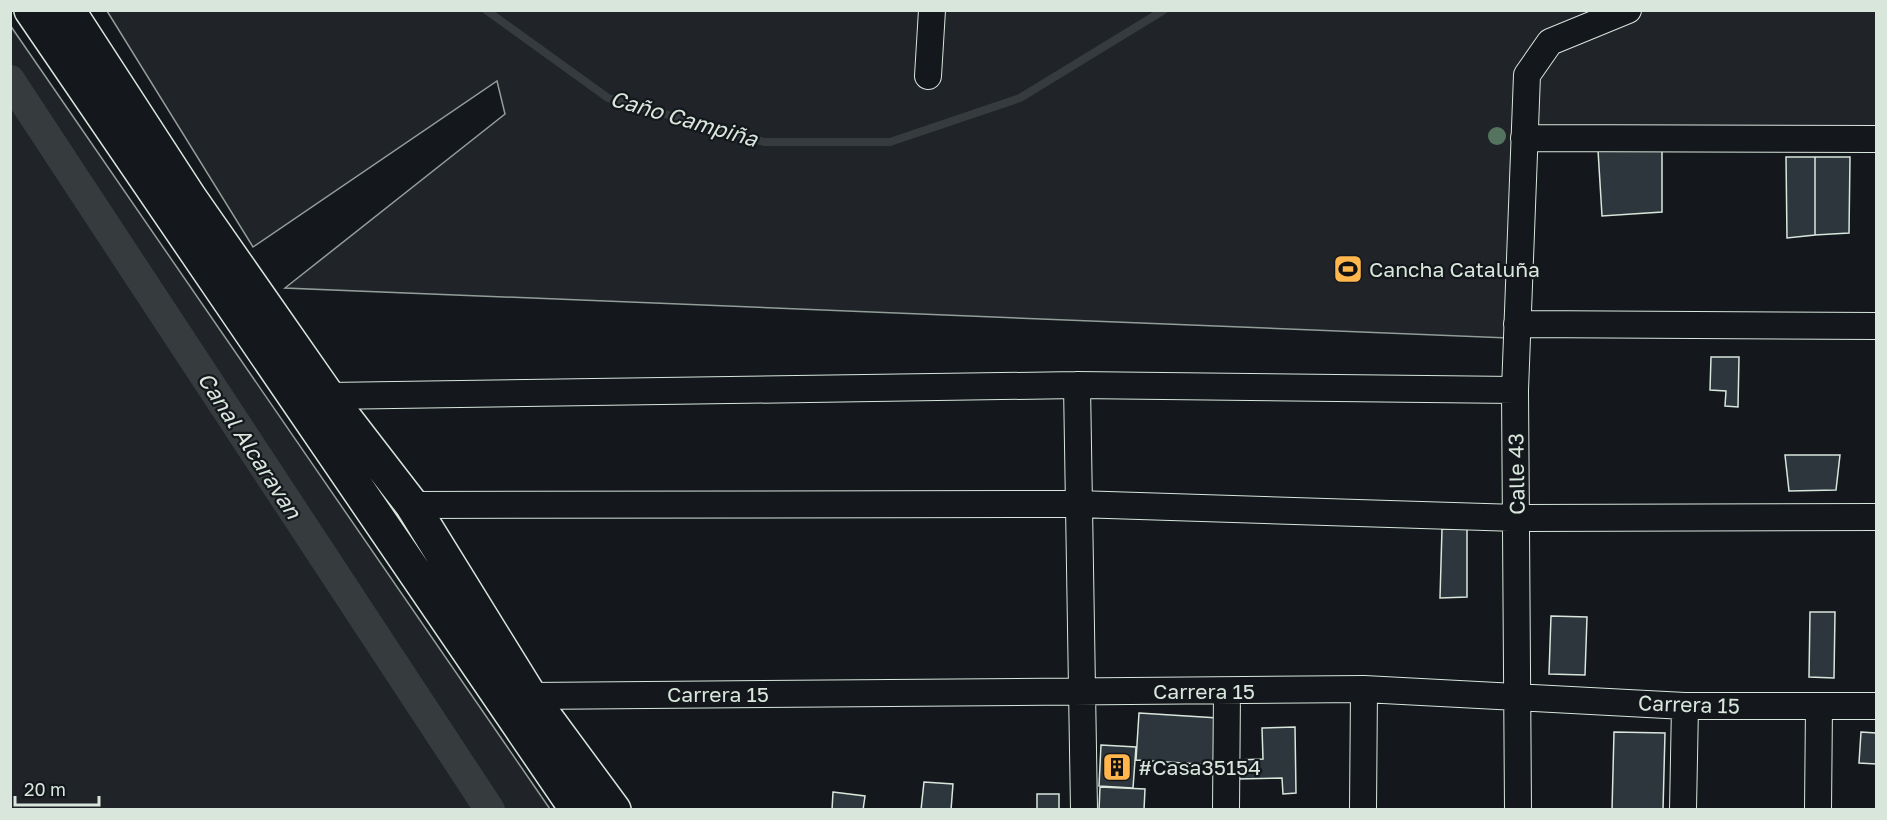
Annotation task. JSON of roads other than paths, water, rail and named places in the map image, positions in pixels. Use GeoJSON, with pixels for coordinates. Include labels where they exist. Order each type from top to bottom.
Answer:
{"type":"FeatureCollection","features":[{"type":"Feature","properties":{"kind":"main road"},"geometry":{"type":"LineString","coordinates":[[31,10],[577,810]]}},
{"type":"Feature","properties":{"kind":"main road"},"geometry":{"type":"LineString","coordinates":[[68,10],[190,198],[328,396],[412,505],[530,696],[614,810]]}},
{"type":"Feature","properties":{"kind":"street"},"geometry":{"type":"LineString","coordinates":[[928,76],[932,10]]}},
{"type":"Feature","properties":{"kind":"street","name":"Calle 43"},"geometry":{"type":"LineString","coordinates":[[1518,810],[1515,390],[1527,75],[1550,42],[1628,10]]}},
{"type":"Feature","properties":{"kind":"street"},"geometry":{"type":"LineString","coordinates":[[1524,138],[1876,139]]}},
{"type":"Feature","properties":{"kind":"street"},"geometry":{"type":"LineString","coordinates":[[1517,324],[1876,326]]}},
{"type":"Feature","properties":{"kind":"street"},"geometry":{"type":"LineString","coordinates":[[328,396],[1077,385],[1515,390]]}},
{"type":"Feature","properties":{"kind":"street"},"geometry":{"type":"LineString","coordinates":[[1077,385],[1077,504],[1084,810]]}},
{"type":"Feature","properties":{"kind":"street"},"geometry":{"type":"LineString","coordinates":[[412,505],[1077,504],[1517,518],[1876,517]]}},
{"type":"Feature","properties":{"kind":"street"},"geometry":{"type":"LineString","coordinates":[[1363,810],[1364,689]]}},
{"type":"Feature","properties":{"kind":"street","name":"Carrera 15"},"geometry":{"type":"LineString","coordinates":[[530,696],[1364,689],[1685,706],[1876,706]]}},
{"type":"Feature","properties":{"kind":"street"},"geometry":{"type":"LineString","coordinates":[[1226,810],[1227,691]]}},
{"type":"Feature","properties":{"kind":"street"},"geometry":{"type":"LineString","coordinates":[[1683,810],[1685,706]]}},
{"type":"Feature","properties":{"kind":"street"},"geometry":{"type":"LineString","coordinates":[[1818,810],[1819,706]]}},
{"type":"Feature","properties":{"kind":"waterway","name":"Caño Campiña"},"geometry":{"type":"LineString","coordinates":[[486,10],[608,98],[764,142],[890,142],[1020,98],[1164,10]]}},
{"type":"Feature","properties":{"kind":"waterway","name":"Canal Alcaravan"},"geometry":{"type":"LineString","coordinates":[[10,80],[490,810]]}},
{"type":"Feature","properties":{"kind":"place","name":"Cancha Cataluña"},"geometry":{"type":"Point","coordinates":[1348,269]}},
{"type":"Feature","properties":{"kind":"place","name":"#Casa35154"},"geometry":{"type":"Point","coordinates":[1117,767]}}]}
